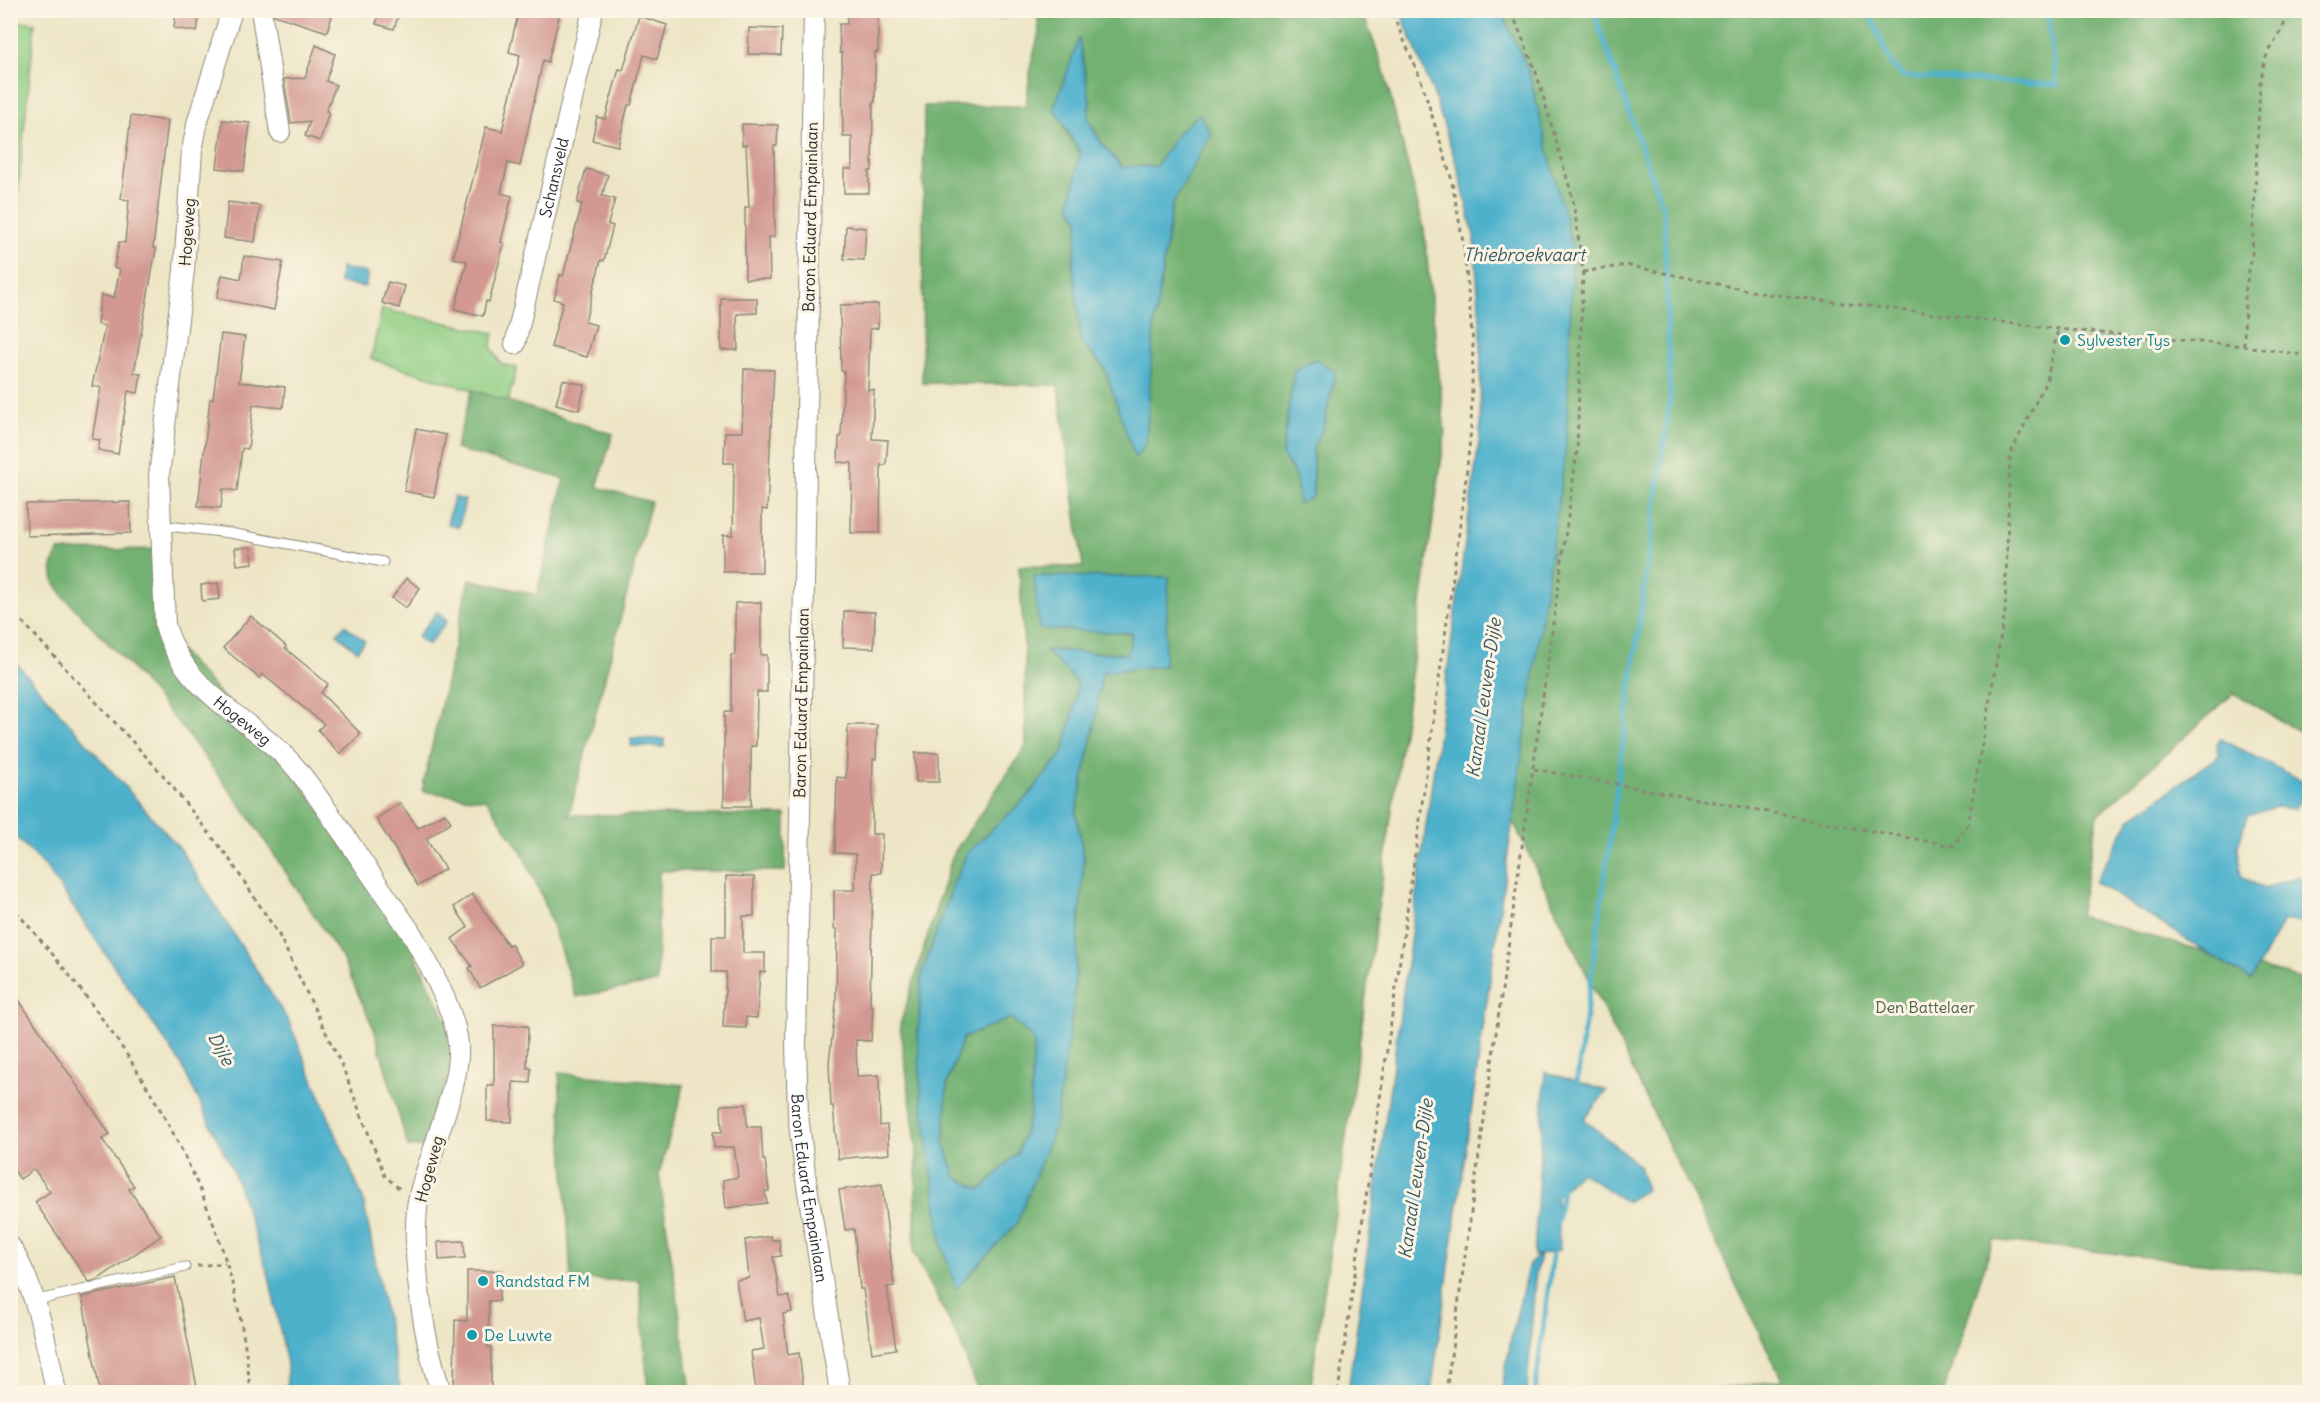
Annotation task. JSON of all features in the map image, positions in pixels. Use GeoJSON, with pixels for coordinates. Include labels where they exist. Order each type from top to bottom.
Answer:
{"type":"FeatureCollection","features":[{"type":"Feature","properties":{"kind":"street","name":"Hogeweg"},"geometry":{"type":"LineString","coordinates":[[232,10],[194,133],[184,270],[159,476],[159,525],[165,625],[170,643],[177,656],[199,684],[273,746],[309,784],[410,931],[453,1020],[458,1044],[456,1071],[417,1205],[416,1263],[422,1307],[441,1392]]}},
{"type":"Feature","properties":{"kind":"street"},"geometry":{"type":"LineString","coordinates":[[261,10],[270,54],[280,132]]}},
{"type":"Feature","properties":{"kind":"street","name":"Schansveld"},"geometry":{"type":"LineString","coordinates":[[515,344],[593,10]]}},
{"type":"Feature","properties":{"kind":"street","name":"Baron Eduard Empainlaan"},"geometry":{"type":"LineString","coordinates":[[814,10],[796,1045],[798,1115],[805,1173],[840,1392]]}},
{"type":"Feature","properties":{"kind":"street"},"geometry":{"type":"LineString","coordinates":[[10,1246],[21,1264],[33,1301],[48,1350],[56,1392]]}},
{"type":"Feature","properties":{"kind":"lane"},"geometry":{"type":"LineString","coordinates":[[159,525],[230,533],[383,562]]}},
{"type":"Feature","properties":{"kind":"lane"},"geometry":{"type":"LineString","coordinates":[[33,1301],[185,1267]]}},
{"type":"Feature","properties":{"kind":"path"},"geometry":{"type":"LineString","coordinates":[[1338,1392],[1417,841],[1471,429],[1473,344],[1464,247],[1454,189],[1421,80],[1391,10]]}},
{"type":"Feature","properties":{"kind":"path"},"geometry":{"type":"LineString","coordinates":[[1446,1392],[1577,452],[1583,272],[1573,200],[1536,72],[1510,10]]}},
{"type":"Feature","properties":{"kind":"path"},"geometry":{"type":"LineString","coordinates":[[2244,346],[2245,292],[2252,255],[2260,83],[2265,59],[2292,10]]}},
{"type":"Feature","properties":{"kind":"path"},"geometry":{"type":"LineString","coordinates":[[1583,272],[1626,266],[1761,293],[2058,329],[2244,346],[2310,356]]}},
{"type":"Feature","properties":{"kind":"path"},"geometry":{"type":"LineString","coordinates":[[1534,769],[1954,846],[1968,824],[2005,612],[2010,455],[2048,379],[2058,329]]}},
{"type":"Feature","properties":{"kind":"path"},"geometry":{"type":"LineString","coordinates":[[10,608],[163,775],[228,857],[279,935],[343,1068],[385,1176],[417,1205]]}},
{"type":"Feature","properties":{"kind":"path"},"geometry":{"type":"LineString","coordinates":[[10,905],[33,930],[99,1015],[149,1088],[182,1148],[214,1226],[238,1307],[250,1392]]}},
{"type":"Feature","properties":{"kind":"path"},"geometry":{"type":"LineString","coordinates":[[185,1267],[225,1263]]}},
{"type":"Feature","properties":{"kind":"green space"},"geometry":{"type":"Polygon","coordinates":[[[940,11],[1006,11],[1006,18],[940,17],[940,11]]]}},
{"type":"Feature","properties":{"kind":"green space"},"geometry":{"type":"Polygon","coordinates":[[[1037,11],[1362,11],[1382,64],[1424,229],[1445,434],[1310,1392],[978,1392],[959,1340],[914,1253],[917,1151],[900,1025],[953,854],[1026,746],[1025,662],[1019,566],[1083,567],[1058,385],[922,383],[924,106],[1026,106],[1031,64],[1039,33],[1037,11]],[[1090,101],[1063,126],[1080,153],[1070,206],[1079,220],[1073,265],[1081,343],[1104,367],[1135,457],[1172,205],[1211,133],[1178,133],[1156,166],[1122,167],[1102,144],[1088,119],[1090,101]],[[1316,359],[1294,370],[1282,455],[1295,478],[1299,503],[1313,497],[1313,447],[1323,428],[1316,359]],[[1132,633],[1129,654],[1046,650],[1077,682],[1075,705],[1063,753],[1028,796],[967,853],[954,882],[922,973],[918,1033],[921,1094],[942,1245],[1017,1223],[1073,1009],[1084,858],[1076,813],[1095,723],[1102,672],[1164,666],[1132,633]]]}},
{"type":"Feature","properties":{"kind":"green space","name":"Den Battelaer"},"geometry":{"type":"Polygon","coordinates":[[[1499,11],[2309,11],[2309,738],[2234,693],[2098,815],[2079,916],[2309,981],[2309,1275],[1993,1240],[1944,1392],[1697,1392],[1782,1380],[1508,811],[1499,11]]]}},
{"type":"Feature","properties":{"kind":"green space"},"geometry":{"type":"Polygon","coordinates":[[[10,21],[35,23],[15,219],[10,218],[10,21]]]}},
{"type":"Feature","properties":{"kind":"green space"},"geometry":{"type":"Polygon","coordinates":[[[382,309],[494,333],[491,347],[501,364],[517,368],[508,401],[371,359],[382,309]]]}},
{"type":"Feature","properties":{"kind":"green space"},"geometry":{"type":"Polygon","coordinates":[[[472,390],[613,434],[597,487],[651,502],[569,815],[786,815],[785,871],[659,871],[657,982],[576,997],[544,901],[522,853],[487,800],[422,791],[469,579],[537,595],[564,479],[455,449],[472,390]]]}},
{"type":"Feature","properties":{"kind":"green space"},"geometry":{"type":"Polygon","coordinates":[[[155,549],[161,631],[292,770],[406,937],[448,1023],[449,1072],[428,1147],[408,1147],[374,1029],[341,956],[248,815],[184,730],[129,665],[64,597],[54,582],[52,566],[58,551],[155,549]]]}},
{"type":"Feature","properties":{"kind":"green space"},"geometry":{"type":"Polygon","coordinates":[[[1011,1018],[1034,1040],[1030,1115],[1018,1152],[982,1190],[956,1177],[944,1143],[947,1083],[963,1038],[1011,1018]]]}},
{"type":"Feature","properties":{"kind":"green space"},"geometry":{"type":"Polygon","coordinates":[[[559,1073],[684,1085],[659,1174],[691,1392],[648,1392],[639,1280],[571,1280],[559,1073]]]}},
{"type":"Feature","properties":{"kind":"water","name":"Thiebroekvaart"},"geometry":{"type":"Polygon","coordinates":[[[1400,11],[1501,11],[1528,69],[1573,250],[1566,448],[1431,1392],[1348,1392],[1480,434],[1481,335],[1474,236],[1458,169],[1434,95],[1400,11]]]}},
{"type":"Feature","properties":{"kind":"water"},"geometry":{"type":"Polygon","coordinates":[[[1079,39],[1090,101],[1088,119],[1102,144],[1122,167],[1156,166],[1178,133],[1199,114],[1211,133],[1172,205],[1154,327],[1146,443],[1135,458],[1104,367],[1081,343],[1073,265],[1079,220],[1070,206],[1080,153],[1054,108],[1079,39]]]}},
{"type":"Feature","properties":{"kind":"water"},"geometry":{"type":"Polygon","coordinates":[[[341,268],[368,273],[365,287],[339,283],[341,268]]]}},
{"type":"Feature","properties":{"kind":"water"},"geometry":{"type":"Polygon","coordinates":[[[1316,359],[1336,372],[1323,429],[1313,447],[1313,497],[1298,504],[1295,478],[1282,455],[1294,370],[1316,359]]]}},
{"type":"Feature","properties":{"kind":"water"},"geometry":{"type":"Polygon","coordinates":[[[454,497],[465,500],[459,527],[447,524],[454,497]]]}},
{"type":"Feature","properties":{"kind":"water"},"geometry":{"type":"Polygon","coordinates":[[[1034,576],[1169,577],[1164,666],[1102,672],[1095,723],[1076,813],[1084,858],[1073,1009],[1055,1126],[1017,1223],[956,1289],[942,1245],[921,1094],[918,1033],[922,973],[954,882],[967,853],[1028,796],[1063,753],[1075,705],[1077,682],[1045,650],[1128,654],[1132,633],[1039,629],[1034,576]],[[1011,1018],[963,1038],[947,1083],[944,1143],[956,1177],[981,1190],[1018,1152],[1030,1115],[1034,1040],[1011,1018]]]}},
{"type":"Feature","properties":{"kind":"water"},"geometry":{"type":"Polygon","coordinates":[[[437,612],[447,621],[428,645],[417,637],[437,612]]]}},
{"type":"Feature","properties":{"kind":"water"},"geometry":{"type":"Polygon","coordinates":[[[345,625],[365,641],[357,651],[337,634],[345,625]]]}},
{"type":"Feature","properties":{"kind":"water","name":"Dijle"},"geometry":{"type":"Polygon","coordinates":[[[10,656],[180,849],[289,1022],[363,1199],[401,1392],[287,1392],[287,1364],[269,1276],[233,1171],[181,1064],[46,867],[11,832],[10,656]]]}},
{"type":"Feature","properties":{"kind":"water"},"geometry":{"type":"Polygon","coordinates":[[[631,738],[664,739],[664,747],[631,746],[631,738]]]}},
{"type":"Feature","properties":{"kind":"water"},"geometry":{"type":"Polygon","coordinates":[[[2221,739],[2309,784],[2309,798],[2304,795],[2294,809],[2276,807],[2247,816],[2238,846],[2241,876],[2264,889],[2298,876],[2309,884],[2309,922],[2283,921],[2251,980],[2095,882],[2130,819],[2221,754],[2218,752],[2217,743],[2221,739]]]}},
{"type":"Feature","properties":{"kind":"water"},"geometry":{"type":"Polygon","coordinates":[[[1545,1072],[1607,1091],[1584,1119],[1639,1166],[1646,1190],[1626,1202],[1581,1172],[1556,1196],[1560,1250],[1540,1255],[1535,1278],[1527,1392],[1501,1392],[1529,1264],[1539,1255],[1534,1256],[1545,1072]]]}},
{"type":"Feature","properties":{"kind":"building"},"geometry":{"type":"Polygon","coordinates":[[[176,10],[200,10],[197,32],[174,28],[176,10]]]}},
{"type":"Feature","properties":{"kind":"building"},"geometry":{"type":"Polygon","coordinates":[[[273,10],[325,10],[332,16],[327,32],[274,15],[273,10]]]}},
{"type":"Feature","properties":{"kind":"building"},"geometry":{"type":"Polygon","coordinates":[[[380,10],[400,10],[394,29],[376,24],[380,10]]]}},
{"type":"Feature","properties":{"kind":"building"},"geometry":{"type":"Polygon","coordinates":[[[519,10],[548,10],[560,13],[548,62],[543,60],[520,166],[508,163],[501,193],[512,196],[501,242],[504,243],[489,302],[486,301],[483,316],[455,309],[467,261],[453,258],[486,127],[502,131],[520,55],[509,52],[519,10]]]}},
{"type":"Feature","properties":{"kind":"building"},"geometry":{"type":"Polygon","coordinates":[[[847,10],[878,10],[878,52],[875,52],[875,102],[873,102],[872,171],[869,171],[869,193],[844,193],[844,169],[852,169],[852,137],[843,137],[842,53],[840,53],[839,24],[847,24],[847,10]]]}},
{"type":"Feature","properties":{"kind":"building"},"geometry":{"type":"Polygon","coordinates":[[[639,16],[667,25],[657,59],[644,55],[618,146],[592,140],[597,117],[605,119],[619,69],[623,70],[639,16]]]}},
{"type":"Feature","properties":{"kind":"building"},"geometry":{"type":"Polygon","coordinates":[[[749,28],[782,29],[781,55],[748,54],[749,28]]]}},
{"type":"Feature","properties":{"kind":"building"},"geometry":{"type":"Polygon","coordinates":[[[316,45],[335,54],[326,81],[336,85],[326,111],[329,112],[320,141],[305,136],[310,121],[291,123],[284,79],[305,78],[316,45]]]}},
{"type":"Feature","properties":{"kind":"building"},"geometry":{"type":"Polygon","coordinates":[[[131,116],[168,121],[153,248],[156,249],[134,373],[141,374],[138,393],[128,391],[118,454],[98,450],[100,440],[92,439],[101,387],[92,386],[105,326],[97,324],[101,295],[114,298],[120,269],[114,268],[119,242],[125,243],[129,200],[121,199],[131,116]]]}},
{"type":"Feature","properties":{"kind":"building"},"geometry":{"type":"Polygon","coordinates":[[[223,120],[250,123],[244,171],[217,168],[223,120]]]}},
{"type":"Feature","properties":{"kind":"building"},"geometry":{"type":"Polygon","coordinates":[[[742,124],[778,125],[777,146],[774,146],[775,237],[769,237],[770,279],[745,279],[745,207],[749,207],[746,145],[742,145],[742,124]]]}},
{"type":"Feature","properties":{"kind":"building"},"geometry":{"type":"Polygon","coordinates":[[[586,169],[608,175],[602,196],[615,199],[608,224],[613,226],[604,261],[601,260],[585,322],[596,325],[587,357],[551,347],[563,302],[554,299],[560,275],[563,276],[582,204],[577,203],[586,169]]]}},
{"type":"Feature","properties":{"kind":"building"},"geometry":{"type":"Polygon","coordinates":[[[228,202],[260,206],[255,242],[224,238],[228,202]]]}},
{"type":"Feature","properties":{"kind":"building"},"geometry":{"type":"Polygon","coordinates":[[[846,226],[866,228],[864,260],[844,259],[846,226]]]}},
{"type":"Feature","properties":{"kind":"building"},"geometry":{"type":"Polygon","coordinates":[[[244,256],[283,262],[274,310],[217,298],[222,275],[241,279],[244,256]]]}},
{"type":"Feature","properties":{"kind":"building"},"geometry":{"type":"Polygon","coordinates":[[[388,282],[405,286],[399,308],[382,303],[388,282]]]}},
{"type":"Feature","properties":{"kind":"building"},"geometry":{"type":"Polygon","coordinates":[[[721,298],[757,298],[757,313],[737,314],[738,350],[721,350],[721,298]]]}},
{"type":"Feature","properties":{"kind":"building"},"geometry":{"type":"Polygon","coordinates":[[[878,304],[878,328],[870,329],[868,390],[874,390],[872,439],[888,440],[886,465],[881,465],[880,533],[851,533],[852,463],[838,462],[844,371],[841,371],[840,305],[878,304]]]}},
{"type":"Feature","properties":{"kind":"building"},"geometry":{"type":"Polygon","coordinates":[[[221,334],[245,337],[239,382],[285,387],[283,408],[253,405],[248,449],[242,448],[237,491],[223,489],[221,508],[198,506],[210,399],[213,399],[221,334]]]}},
{"type":"Feature","properties":{"kind":"building"},"geometry":{"type":"Polygon","coordinates":[[[744,369],[774,370],[767,510],[762,509],[762,572],[723,572],[723,535],[733,535],[734,463],[724,463],[725,432],[742,432],[744,369]]]}},
{"type":"Feature","properties":{"kind":"building"},"geometry":{"type":"Polygon","coordinates":[[[563,380],[585,385],[579,410],[556,404],[563,380]]]}},
{"type":"Feature","properties":{"kind":"building"},"geometry":{"type":"Polygon","coordinates":[[[416,429],[446,435],[434,497],[404,491],[416,429]]]}},
{"type":"Feature","properties":{"kind":"building"},"geometry":{"type":"Polygon","coordinates":[[[130,502],[131,533],[27,536],[26,504],[130,502]]]}},
{"type":"Feature","properties":{"kind":"building"},"geometry":{"type":"Polygon","coordinates":[[[251,547],[253,563],[237,565],[235,548],[251,547]]]}},
{"type":"Feature","properties":{"kind":"building"},"geometry":{"type":"Polygon","coordinates":[[[406,578],[420,588],[406,608],[392,598],[406,578]]]}},
{"type":"Feature","properties":{"kind":"building"},"geometry":{"type":"Polygon","coordinates":[[[218,583],[220,599],[202,601],[201,585],[218,583]]]}},
{"type":"Feature","properties":{"kind":"building"},"geometry":{"type":"Polygon","coordinates":[[[761,602],[761,655],[767,655],[767,692],[757,692],[756,746],[751,746],[751,806],[724,806],[724,712],[731,712],[731,655],[735,655],[735,603],[761,602]]]}},
{"type":"Feature","properties":{"kind":"building"},"geometry":{"type":"Polygon","coordinates":[[[844,611],[875,612],[874,648],[843,647],[844,611]]]}},
{"type":"Feature","properties":{"kind":"building"},"geometry":{"type":"Polygon","coordinates":[[[251,616],[328,684],[321,693],[361,734],[340,754],[318,730],[324,724],[262,674],[259,678],[223,648],[251,616]]]}},
{"type":"Feature","properties":{"kind":"building"},"geometry":{"type":"Polygon","coordinates":[[[848,725],[877,725],[876,759],[873,759],[872,834],[882,834],[881,873],[873,873],[871,1041],[856,1040],[857,1076],[879,1075],[880,1126],[887,1125],[889,1154],[838,1159],[833,1106],[831,1106],[829,1063],[836,1004],[837,929],[834,929],[834,890],[855,890],[856,854],[835,853],[837,777],[846,778],[848,725]]]}},
{"type":"Feature","properties":{"kind":"building"},"geometry":{"type":"Polygon","coordinates":[[[915,753],[939,753],[939,782],[916,782],[915,753]]]}},
{"type":"Feature","properties":{"kind":"building"},"geometry":{"type":"Polygon","coordinates":[[[400,803],[418,828],[445,813],[451,822],[426,839],[445,869],[418,886],[376,819],[400,803]]]}},
{"type":"Feature","properties":{"kind":"building"},"geometry":{"type":"Polygon","coordinates":[[[726,876],[754,877],[754,916],[743,916],[743,953],[765,953],[765,972],[760,972],[757,1018],[746,1017],[746,1028],[723,1027],[726,972],[712,972],[712,936],[726,936],[726,876]]]}},
{"type":"Feature","properties":{"kind":"building"},"geometry":{"type":"Polygon","coordinates":[[[472,894],[508,945],[511,944],[522,964],[480,988],[469,968],[472,966],[452,939],[468,927],[454,907],[472,894]]]}},
{"type":"Feature","properties":{"kind":"building"},"geometry":{"type":"Polygon","coordinates":[[[10,987],[110,1134],[102,1139],[134,1186],[129,1189],[161,1236],[97,1280],[89,1282],[35,1202],[50,1192],[34,1169],[20,1179],[10,1165],[10,987]]]}},
{"type":"Feature","properties":{"kind":"building"},"geometry":{"type":"Polygon","coordinates":[[[494,1026],[528,1026],[527,1068],[531,1068],[530,1083],[513,1082],[512,1122],[487,1121],[487,1085],[494,1085],[494,1026]]]}},
{"type":"Feature","properties":{"kind":"building"},"geometry":{"type":"Polygon","coordinates":[[[746,1104],[747,1127],[761,1127],[763,1160],[765,1160],[769,1191],[765,1191],[767,1203],[726,1208],[723,1180],[738,1177],[734,1147],[714,1148],[713,1132],[722,1132],[721,1105],[746,1104]]]}},
{"type":"Feature","properties":{"kind":"building"},"geometry":{"type":"Polygon","coordinates":[[[882,1184],[894,1286],[887,1287],[896,1349],[872,1353],[863,1289],[860,1289],[854,1229],[845,1230],[839,1190],[882,1184]]]}},
{"type":"Feature","properties":{"kind":"building"},"geometry":{"type":"Polygon","coordinates":[[[771,1236],[772,1240],[779,1240],[781,1256],[773,1257],[780,1297],[789,1296],[792,1312],[783,1314],[788,1355],[799,1353],[804,1392],[756,1392],[751,1351],[764,1349],[759,1318],[743,1321],[736,1280],[749,1278],[745,1240],[771,1236]]]}},
{"type":"Feature","properties":{"kind":"building"},"geometry":{"type":"Polygon","coordinates":[[[464,1241],[465,1258],[439,1260],[438,1242],[464,1241]]]}},
{"type":"Feature","properties":{"kind":"building"},"geometry":{"type":"Polygon","coordinates":[[[467,1271],[500,1271],[499,1301],[489,1301],[488,1347],[491,1347],[491,1390],[487,1392],[454,1392],[455,1320],[467,1321],[467,1271]]]}},
{"type":"Feature","properties":{"kind":"building"},"geometry":{"type":"Polygon","coordinates":[[[175,1277],[198,1392],[100,1392],[82,1297],[175,1277]]]}},
{"type":"Feature","properties":{"kind":"waterway"},"geometry":{"type":"LineString","coordinates":[[1576,1088],[1670,398],[1664,211],[1593,10]]}},
{"type":"Feature","properties":{"kind":"waterway"},"geometry":{"type":"LineString","coordinates":[[1868,10],[1892,65],[1902,76],[2057,85],[2047,10]]}},
{"type":"Feature","properties":{"kind":"waterway"},"geometry":{"type":"LineString","coordinates":[[1557,1224],[1563,1183]]}},
{"type":"Feature","properties":{"kind":"waterway"},"geometry":{"type":"LineString","coordinates":[[1535,1392],[1554,1245]]}},
{"type":"Feature","properties":{"kind":"place","name":"Sylvester Tys"},"geometry":{"type":"Point","coordinates":[2065,340]}},
{"type":"Feature","properties":{"kind":"place","name":"Randstad FM"},"geometry":{"type":"Point","coordinates":[483,1281]}},
{"type":"Feature","properties":{"kind":"place","name":"De Luwte"},"geometry":{"type":"Point","coordinates":[472,1335]}},
{"type":"Feature","properties":{"kind":"water label","name":"Kanaal Leuven-Dijle"},"geometry":{"type":"Point","coordinates":[1484,698]}},
{"type":"Feature","properties":{"kind":"water label","name":"Kanaal Leuven-Dijle"},"geometry":{"type":"Point","coordinates":[1416,1179]}}]}
